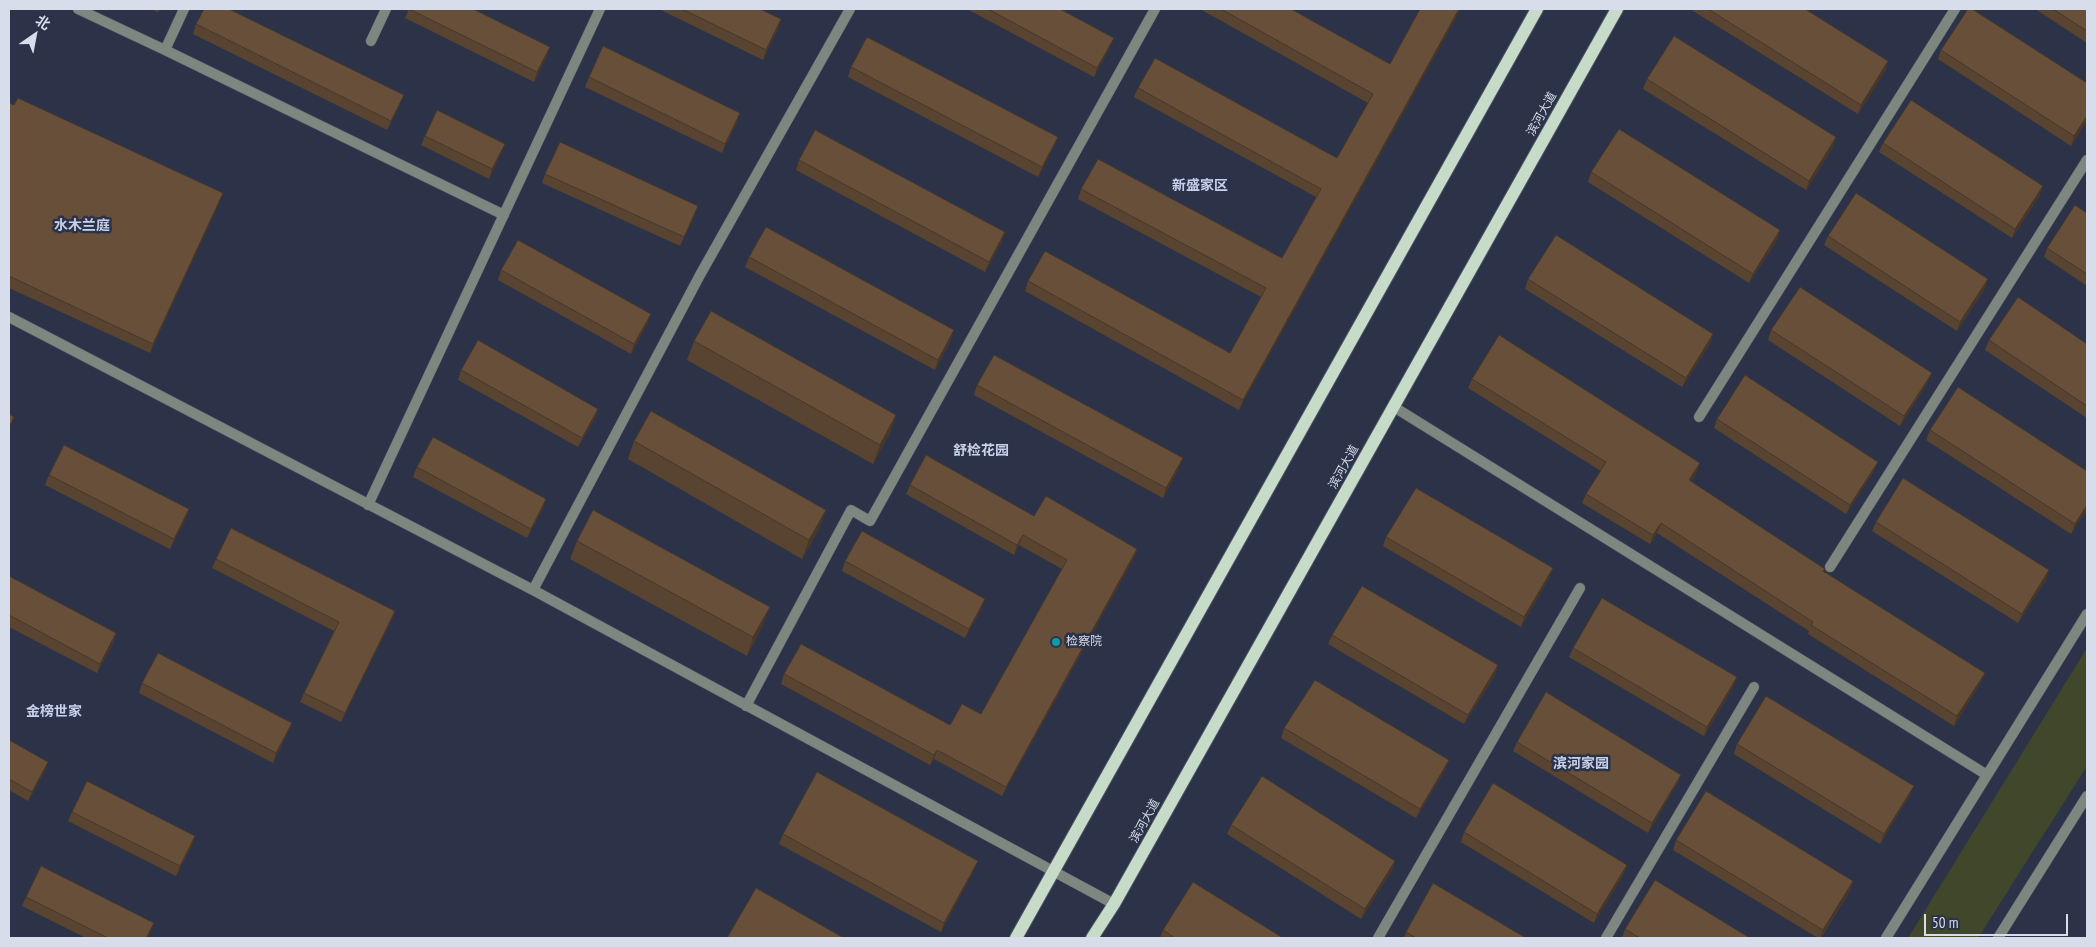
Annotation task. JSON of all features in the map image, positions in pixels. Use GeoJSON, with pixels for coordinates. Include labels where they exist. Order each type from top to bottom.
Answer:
{"type":"FeatureCollection","features":[{"type":"Feature","properties":{"kind":"main road"},"geometry":{"type":"LineString","coordinates":[[1016,938],[1537,9]]}},
{"type":"Feature","properties":{"kind":"main road","name":"滨河大道"},"geometry":{"type":"LineString","coordinates":[[1092,938],[1114,904],[1616,9]]}},
{"type":"Feature","properties":{"kind":"street"},"geometry":{"type":"LineString","coordinates":[[78,9],[504,214]]}},
{"type":"Feature","properties":{"kind":"street"},"geometry":{"type":"LineString","coordinates":[[166,50],[184,9]]}},
{"type":"Feature","properties":{"kind":"street"},"geometry":{"type":"LineString","coordinates":[[371,41],[386,9]]}},
{"type":"Feature","properties":{"kind":"street"},"geometry":{"type":"LineString","coordinates":[[368,505],[600,9]]}},
{"type":"Feature","properties":{"kind":"street"},"geometry":{"type":"LineString","coordinates":[[533,590],[700,276],[850,9]]}},
{"type":"Feature","properties":{"kind":"street"},"geometry":{"type":"LineString","coordinates":[[746,706],[851,510],[870,521],[1155,9]]}},
{"type":"Feature","properties":{"kind":"street"},"geometry":{"type":"LineString","coordinates":[[1698,417],[1955,9]]}},
{"type":"Feature","properties":{"kind":"street"},"geometry":{"type":"LineString","coordinates":[[1830,567],[2087,160]]}},
{"type":"Feature","properties":{"kind":"street"},"geometry":{"type":"LineString","coordinates":[[9,317],[533,590],[1114,904]]}},
{"type":"Feature","properties":{"kind":"street"},"geometry":{"type":"LineString","coordinates":[[1394,406],[1987,775]]}},
{"type":"Feature","properties":{"kind":"street"},"geometry":{"type":"LineString","coordinates":[[1378,938],[1580,588]]}},
{"type":"Feature","properties":{"kind":"street"},"geometry":{"type":"LineString","coordinates":[[1886,938],[2087,614]]}},
{"type":"Feature","properties":{"kind":"street"},"geometry":{"type":"LineString","coordinates":[[1606,938],[1754,687]]}},
{"type":"Feature","properties":{"kind":"street"},"geometry":{"type":"LineString","coordinates":[[1998,938],[2087,796]]}},
{"type":"Feature","properties":{"kind":"green space"},"geometry":{"type":"Polygon","coordinates":[[[2087,648],[2087,766],[1978,938],[1908,938],[2087,648]]]}},
{"type":"Feature","properties":{"kind":"building"},"geometry":{"type":"Polygon","coordinates":[[[204,9],[229,9],[404,95],[391,121],[196,24],[204,9]]]}},
{"type":"Feature","properties":{"kind":"building"},"geometry":{"type":"Polygon","coordinates":[[[409,9],[473,9],[550,47],[537,72],[409,9]]]}},
{"type":"Feature","properties":{"kind":"building"},"geometry":{"type":"Polygon","coordinates":[[[682,9],[760,9],[781,19],[766,50],[682,9]]]}},
{"type":"Feature","properties":{"kind":"building"},"geometry":{"type":"Polygon","coordinates":[[[988,9],[1060,9],[1114,38],[1097,68],[988,9]]]}},
{"type":"Feature","properties":{"kind":"building"},"geometry":{"type":"Polygon","coordinates":[[[1221,9],[1291,9],[1390,64],[1420,9],[1459,9],[1243,400],[1028,281],[1045,251],[1230,353],[1266,288],[1081,189],[1098,159],[1282,258],[1321,189],[1138,88],[1155,58],[1337,158],[1373,94],[1221,9]]]}},
{"type":"Feature","properties":{"kind":"building"},"geometry":{"type":"Polygon","coordinates":[[[1708,9],[1805,9],[1888,61],[1861,105],[1708,9]]]}},
{"type":"Feature","properties":{"kind":"building"},"geometry":{"type":"Polygon","coordinates":[[[1968,9],[1972,9],[2087,83],[2087,116],[2074,136],[1941,50],[1968,9]]]}},
{"type":"Feature","properties":{"kind":"building"},"geometry":{"type":"Polygon","coordinates":[[[2053,9],[2087,9],[2087,31],[2053,9]]]}},
{"type":"Feature","properties":{"kind":"building"},"geometry":{"type":"Polygon","coordinates":[[[1674,36],[1836,137],[1809,181],[1647,79],[1674,36]]]}},
{"type":"Feature","properties":{"kind":"building"},"geometry":{"type":"Polygon","coordinates":[[[867,37],[1058,137],[1042,167],[851,67],[867,37]]]}},
{"type":"Feature","properties":{"kind":"building"},"geometry":{"type":"Polygon","coordinates":[[[603,46],[740,113],[725,144],[589,77],[603,46]]]}},
{"type":"Feature","properties":{"kind":"building"},"geometry":{"type":"Polygon","coordinates":[[[18,98],[223,193],[153,344],[9,276],[9,103],[14,105],[18,98]]]}},
{"type":"Feature","properties":{"kind":"building"},"geometry":{"type":"Polygon","coordinates":[[[1911,100],[2043,186],[2015,229],[1883,143],[1911,100]]]}},
{"type":"Feature","properties":{"kind":"building"},"geometry":{"type":"Polygon","coordinates":[[[437,110],[505,144],[492,169],[425,136],[437,110]]]}},
{"type":"Feature","properties":{"kind":"building"},"geometry":{"type":"Polygon","coordinates":[[[1619,129],[1780,230],[1753,274],[1591,172],[1619,129]]]}},
{"type":"Feature","properties":{"kind":"building"},"geometry":{"type":"Polygon","coordinates":[[[815,130],[1005,232],[989,262],[799,160],[815,130]]]}},
{"type":"Feature","properties":{"kind":"building"},"geometry":{"type":"Polygon","coordinates":[[[560,142],[698,206],[684,237],[545,174],[560,142]]]}},
{"type":"Feature","properties":{"kind":"building"},"geometry":{"type":"Polygon","coordinates":[[[1856,193],[1988,279],[1960,322],[1828,236],[1856,193]]]}},
{"type":"Feature","properties":{"kind":"building"},"geometry":{"type":"Polygon","coordinates":[[[2075,205],[2087,213],[2087,274],[2047,248],[2075,205]]]}},
{"type":"Feature","properties":{"kind":"building"},"geometry":{"type":"Polygon","coordinates":[[[766,227],[954,330],[938,360],[749,257],[766,227]]]}},
{"type":"Feature","properties":{"kind":"building"},"geometry":{"type":"Polygon","coordinates":[[[1556,235],[1713,334],[1686,378],[1528,279],[1556,235]]]}},
{"type":"Feature","properties":{"kind":"building"},"geometry":{"type":"Polygon","coordinates":[[[518,240],[651,314],[634,344],[501,270],[518,240]]]}},
{"type":"Feature","properties":{"kind":"building"},"geometry":{"type":"Polygon","coordinates":[[[1800,287],[1932,373],[1904,416],[1771,330],[1800,287]]]}},
{"type":"Feature","properties":{"kind":"building"},"geometry":{"type":"Polygon","coordinates":[[[2018,297],[2087,344],[2087,406],[1989,340],[2018,297]]]}},
{"type":"Feature","properties":{"kind":"building"},"geometry":{"type":"Polygon","coordinates":[[[711,311],[896,415],[880,445],[694,341],[711,311]]]}},
{"type":"Feature","properties":{"kind":"building"},"geometry":{"type":"Polygon","coordinates":[[[1499,335],[1700,463],[1689,480],[1825,569],[1823,571],[1985,673],[1957,716],[1811,625],[1813,622],[1661,523],[1653,535],[1586,494],[1606,462],[1472,379],[1499,335]]]}},
{"type":"Feature","properties":{"kind":"building"},"geometry":{"type":"Polygon","coordinates":[[[478,340],[598,409],[582,438],[461,370],[478,340]]]}},
{"type":"Feature","properties":{"kind":"building"},"geometry":{"type":"Polygon","coordinates":[[[994,355],[1183,458],[1166,488],[977,385],[994,355]]]}},
{"type":"Feature","properties":{"kind":"building"},"geometry":{"type":"Polygon","coordinates":[[[1745,375],[1878,462],[1850,505],[1717,419],[1745,375]]]}},
{"type":"Feature","properties":{"kind":"building"},"geometry":{"type":"Polygon","coordinates":[[[1958,387],[2087,471],[2087,505],[2075,524],[1930,430],[1958,387]]]}},
{"type":"Feature","properties":{"kind":"building"},"geometry":{"type":"Polygon","coordinates":[[[651,411],[826,510],[809,540],[634,441],[651,411]]]}},
{"type":"Feature","properties":{"kind":"building"},"geometry":{"type":"Polygon","coordinates":[[[9,414],[14,417],[9,427],[9,414]]]}},
{"type":"Feature","properties":{"kind":"building"},"geometry":{"type":"Polygon","coordinates":[[[433,437],[546,499],[531,529],[417,467],[433,437]]]}},
{"type":"Feature","properties":{"kind":"building"},"geometry":{"type":"Polygon","coordinates":[[[64,445],[189,509],[174,539],[49,475],[64,445]]]}},
{"type":"Feature","properties":{"kind":"building"},"geometry":{"type":"Polygon","coordinates":[[[926,455],[1034,516],[1046,496],[1137,549],[1006,787],[937,750],[934,755],[784,674],[801,644],[950,725],[962,704],[981,714],[1067,560],[1023,535],[1017,545],[910,485],[926,455]]]}},
{"type":"Feature","properties":{"kind":"building"},"geometry":{"type":"Polygon","coordinates":[[[1903,478],[2049,570],[2022,614],[1876,522],[1903,478]]]}},
{"type":"Feature","properties":{"kind":"building"},"geometry":{"type":"Polygon","coordinates":[[[1416,488],[1553,568],[1524,617],[1386,537],[1416,488]]]}},
{"type":"Feature","properties":{"kind":"building"},"geometry":{"type":"Polygon","coordinates":[[[593,510],[770,607],[753,637],[577,541],[593,510]]]}},
{"type":"Feature","properties":{"kind":"building"},"geometry":{"type":"Polygon","coordinates":[[[231,528],[395,611],[345,713],[304,693],[339,622],[216,559],[231,528]]]}},
{"type":"Feature","properties":{"kind":"building"},"geometry":{"type":"Polygon","coordinates":[[[862,531],[985,599],[969,629],[845,561],[862,531]]]}},
{"type":"Feature","properties":{"kind":"building"},"geometry":{"type":"Polygon","coordinates":[[[9,576],[116,633],[100,664],[9,615],[9,576]]]}},
{"type":"Feature","properties":{"kind":"building"},"geometry":{"type":"Polygon","coordinates":[[[1362,586],[1498,665],[1468,715],[1332,635],[1362,586]]]}},
{"type":"Feature","properties":{"kind":"building"},"geometry":{"type":"Polygon","coordinates":[[[1602,598],[1737,677],[1707,727],[1573,648],[1602,598]]]}},
{"type":"Feature","properties":{"kind":"building"},"geometry":{"type":"Polygon","coordinates":[[[158,653],[292,723],[276,753],[142,683],[158,653]]]}},
{"type":"Feature","properties":{"kind":"building"},"geometry":{"type":"Polygon","coordinates":[[[1315,680],[1449,760],[1420,809],[1284,728],[1315,680]]]}},
{"type":"Feature","properties":{"kind":"building"},"geometry":{"type":"Polygon","coordinates":[[[1546,692],[1681,775],[1652,823],[1517,742],[1546,692]]]}},
{"type":"Feature","properties":{"kind":"building"},"geometry":{"type":"Polygon","coordinates":[[[1766,696],[1914,786],[1884,834],[1737,744],[1766,696]]]}},
{"type":"Feature","properties":{"kind":"building"},"geometry":{"type":"Polygon","coordinates":[[[9,740],[48,762],[32,792],[9,779],[9,740]]]}},
{"type":"Feature","properties":{"kind":"building"},"geometry":{"type":"Polygon","coordinates":[[[817,772],[978,861],[944,923],[783,834],[817,772]]]}},
{"type":"Feature","properties":{"kind":"building"},"geometry":{"type":"Polygon","coordinates":[[[1262,776],[1395,861],[1365,909],[1231,825],[1262,776]]]}},
{"type":"Feature","properties":{"kind":"building"},"geometry":{"type":"Polygon","coordinates":[[[87,781],[195,836],[180,866],[72,812],[87,781]]]}},
{"type":"Feature","properties":{"kind":"building"},"geometry":{"type":"Polygon","coordinates":[[[1493,783],[1627,865],[1597,914],[1464,832],[1493,783]]]}},
{"type":"Feature","properties":{"kind":"building"},"geometry":{"type":"Polygon","coordinates":[[[1706,791],[1853,881],[1823,930],[1676,840],[1706,791]]]}},
{"type":"Feature","properties":{"kind":"building"},"geometry":{"type":"Polygon","coordinates":[[[41,866],[154,923],[146,938],[108,938],[26,897],[41,866]]]}},
{"type":"Feature","properties":{"kind":"building"},"geometry":{"type":"Polygon","coordinates":[[[1655,880],[1750,938],[1640,938],[1625,929],[1655,880]]]}},
{"type":"Feature","properties":{"kind":"building"},"geometry":{"type":"Polygon","coordinates":[[[1193,882],[1283,938],[1175,938],[1163,930],[1193,882]]]}},
{"type":"Feature","properties":{"kind":"building"},"geometry":{"type":"Polygon","coordinates":[[[1433,883],[1526,938],[1416,938],[1406,932],[1433,883]]]}},
{"type":"Feature","properties":{"kind":"building"},"geometry":{"type":"Polygon","coordinates":[[[756,888],[844,938],[727,938],[756,888]]]}},
{"type":"Feature","properties":{"kind":"place","name":"检察院"},"geometry":{"type":"Point","coordinates":[1056,642]}},
{"type":"Feature","properties":{"kind":"district","name":"新盛家区"},"geometry":{"type":"Point","coordinates":[1200,186]}},
{"type":"Feature","properties":{"kind":"district","name":"水木兰庭"},"geometry":{"type":"Point","coordinates":[82,226]}},
{"type":"Feature","properties":{"kind":"district","name":"舒检花园"},"geometry":{"type":"Point","coordinates":[981,451]}},
{"type":"Feature","properties":{"kind":"district","name":"金榜世家"},"geometry":{"type":"Point","coordinates":[54,712]}},
{"type":"Feature","properties":{"kind":"district","name":"滨河家园"},"geometry":{"type":"Point","coordinates":[1581,764]}}]}
